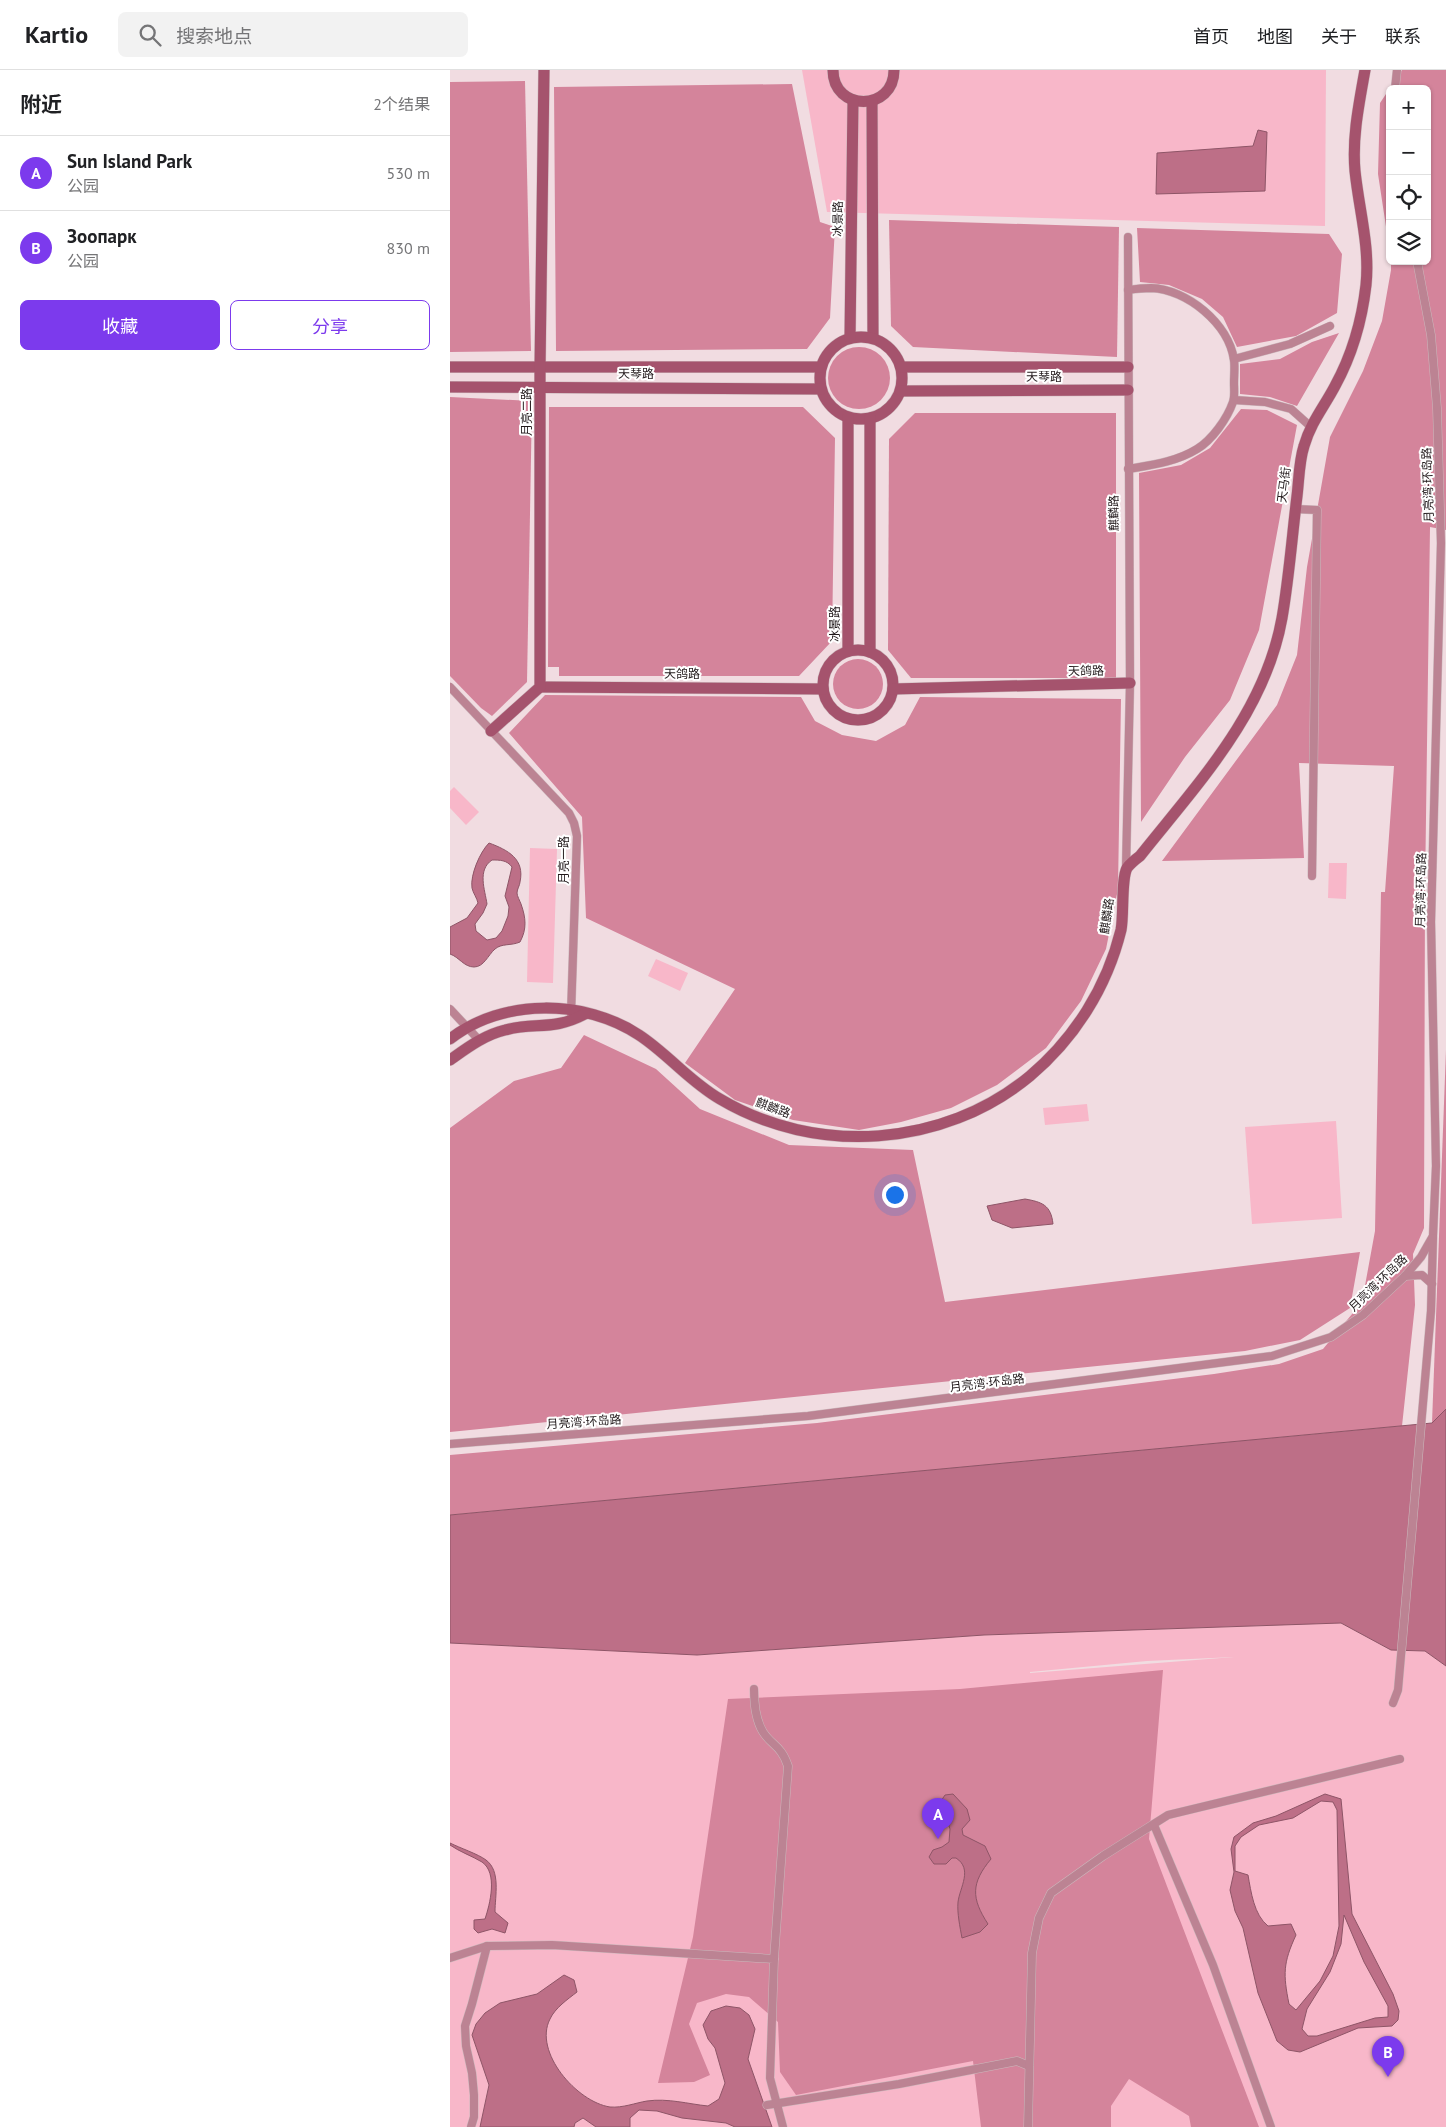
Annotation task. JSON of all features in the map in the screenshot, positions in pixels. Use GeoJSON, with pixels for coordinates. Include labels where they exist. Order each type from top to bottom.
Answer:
{"type":"FeatureCollection","features":[{"type":"Feature","properties":{"kind":"street","name":"月亮二路"},"geometry":{"type":"LineString","coordinates":[[540,687],[540,367],[544,70]]}},
{"type":"Feature","properties":{"kind":"street"},"geometry":{"type":"LineString","coordinates":[[833,70],[838,88],[844,95],[862,102],[872,101],[881,96],[888,89],[894,70]]}},
{"type":"Feature","properties":{"kind":"street","name":"天马街"},"geometry":{"type":"LineString","coordinates":[[1126,869],[1140,856],[1228,743],[1259,692],[1271,662],[1281,620],[1303,449],[1310,426],[1335,386],[1350,354],[1360,319],[1366,284],[1367,257],[1355,171],[1354,140],[1365,70]]}},
{"type":"Feature","properties":{"kind":"street"},"geometry":{"type":"LineString","coordinates":[[1396,85],[1398,70]]}},
{"type":"Feature","properties":{"kind":"street","name":"冰景路"},"geometry":{"type":"LineString","coordinates":[[850,338],[853,100]]}},
{"type":"Feature","properties":{"kind":"street"},"geometry":{"type":"LineString","coordinates":[[872,101],[873,338]]}},
{"type":"Feature","properties":{"kind":"street","name":"麒麟路"},"geometry":{"type":"LineString","coordinates":[[450,1038],[466,1027],[487,1018],[523,1010],[572,1009],[608,1019],[637,1034],[656,1047],[687,1075],[718,1098],[759,1119],[814,1134],[859,1138],[900,1134],[929,1127],[966,1114],[997,1100],[1048,1060],[1074,1030],[1098,993],[1112,961],[1122,927],[1126,869],[1130,683],[1128,237]]}},
{"type":"Feature","properties":{"kind":"street","name":"月亮湾·环岛路"},"geometry":{"type":"LineString","coordinates":[[450,1444],[808,1416],[1272,1356],[1331,1337],[1363,1315],[1405,1276],[1421,1257],[1433,1236],[1436,1166],[1431,922],[1441,543],[1437,408],[1431,335],[1418,265]]}},
{"type":"Feature","properties":{"kind":"street"},"geometry":{"type":"LineString","coordinates":[[1128,290],[1152,288],[1172,293],[1194,303],[1214,319],[1226,337],[1234,359],[1234,400],[1211,437],[1197,449],[1156,465],[1128,469]]}},
{"type":"Feature","properties":{"kind":"street"},"geometry":{"type":"LineString","coordinates":[[1234,359],[1290,344],[1330,326]]}},
{"type":"Feature","properties":{"kind":"street"},"geometry":{"type":"LineString","coordinates":[[862,336],[873,338],[886,344],[896,354],[902,367],[903,379],[900,391],[894,404],[883,413],[870,418],[848,417],[832,406],[821,389],[821,367],[827,354],[837,344],[850,338],[862,336]]}},
{"type":"Feature","properties":{"kind":"street","name":"天琴路"},"geometry":{"type":"LineString","coordinates":[[450,367],[821,367]]}},
{"type":"Feature","properties":{"kind":"street","name":"天琴路"},"geometry":{"type":"LineString","coordinates":[[902,367],[1128,367]]}},
{"type":"Feature","properties":{"kind":"street","name":"天琴路"},"geometry":{"type":"LineString","coordinates":[[450,387],[821,389]]}},
{"type":"Feature","properties":{"kind":"street","name":"天琴路"},"geometry":{"type":"LineString","coordinates":[[900,391],[1128,390]]}},
{"type":"Feature","properties":{"kind":"street"},"geometry":{"type":"LineString","coordinates":[[1234,400],[1265,402],[1291,409],[1310,426]]}},
{"type":"Feature","properties":{"kind":"street","name":"冰景路"},"geometry":{"type":"LineString","coordinates":[[848,417],[848,651]]}},
{"type":"Feature","properties":{"kind":"street"},"geometry":{"type":"LineString","coordinates":[[870,418],[870,652]]}},
{"type":"Feature","properties":{"kind":"street"},"geometry":{"type":"LineString","coordinates":[[1295,509],[1317,510],[1312,876]]}},
{"type":"Feature","properties":{"kind":"street"},"geometry":{"type":"LineString","coordinates":[[860,650],[870,652],[880,658],[888,667],[893,689],[883,709],[874,716],[863,720],[852,720],[841,716],[826,700],[823,679],[832,662],[848,651],[860,650]]}},
{"type":"Feature","properties":{"kind":"street","name":"天鸽路"},"geometry":{"type":"LineString","coordinates":[[893,689],[1130,683]]}},
{"type":"Feature","properties":{"kind":"street"},"geometry":{"type":"LineString","coordinates":[[491,731],[540,687]]}},
{"type":"Feature","properties":{"kind":"street","name":"天鸽路"},"geometry":{"type":"LineString","coordinates":[[540,687],[823,689]]}},
{"type":"Feature","properties":{"kind":"street","name":"月亮一路"},"geometry":{"type":"LineString","coordinates":[[450,688],[568,814],[574,823],[577,836],[572,1009],[570,1022]]}},
{"type":"Feature","properties":{"kind":"street"},"geometry":{"type":"LineString","coordinates":[[450,1009],[479,1040]]}},
{"type":"Feature","properties":{"kind":"street"},"geometry":{"type":"LineString","coordinates":[[450,1060],[479,1040],[492,1034],[516,1028],[551,1026],[570,1022],[585,1014]]}},
{"type":"Feature","properties":{"kind":"street"},"geometry":{"type":"LineString","coordinates":[[1393,1703],[1398,1690],[1431,1311],[1433,1236]]}},
{"type":"Feature","properties":{"kind":"street"},"geometry":{"type":"LineString","coordinates":[[1405,1276],[1422,1275],[1432,1284]]}},
{"type":"Feature","properties":{"kind":"street"},"geometry":{"type":"LineString","coordinates":[[754,1689],[754,1708],[763,1732],[784,1752],[788,1766],[774,1959],[770,2078],[783,2127]]}},
{"type":"Feature","properties":{"kind":"street"},"geometry":{"type":"LineString","coordinates":[[1028,2127],[1032,1953],[1039,1918],[1051,1893],[1097,1860],[1168,1815],[1400,1758]]}},
{"type":"Feature","properties":{"kind":"street"},"geometry":{"type":"LineString","coordinates":[[1154,1825],[1213,1965],[1271,2127]]}},
{"type":"Feature","properties":{"kind":"street"},"geometry":{"type":"LineString","coordinates":[[450,1958],[487,1946],[552,1945],[774,1959]]}},
{"type":"Feature","properties":{"kind":"street"},"geometry":{"type":"LineString","coordinates":[[471,2127],[474,2117],[474,2095],[472,2073],[466,2046],[465,2026],[487,1946]]}},
{"type":"Feature","properties":{"kind":"street"},"geometry":{"type":"LineString","coordinates":[[767,2105],[1017,2061],[1029,2066]]}},
{"type":"Feature","properties":{"kind":"shaded area"},"geometry":{"type":"Polygon","coordinates":[[[802,70],[1326,70],[1325,226],[827,212],[802,70]]]}},
{"type":"Feature","properties":{"kind":"shaded area"},"geometry":{"type":"Polygon","coordinates":[[[1402,70],[1446,70],[1446,530],[1430,527],[1425,890],[1424,1228],[1413,1254],[1415,1305],[1402,1426],[450,1515],[450,1455],[817,1423],[1214,1374],[1279,1364],[1323,1349],[1362,1302],[1375,1231],[1381,892],[1385,892],[1394,766],[1299,763],[1304,858],[1162,861],[1277,705],[1297,655],[1307,567],[1330,437],[1363,371],[1382,321],[1391,265],[1431,265],[1431,85],[1392,85],[1402,70]]]}},
{"type":"Feature","properties":{"kind":"shaded area"},"geometry":{"type":"Polygon","coordinates":[[[525,81],[531,351],[450,352],[450,82],[525,81]]]}},
{"type":"Feature","properties":{"kind":"shaded area"},"geometry":{"type":"Polygon","coordinates":[[[792,84],[820,222],[835,227],[830,318],[807,349],[556,351],[554,87],[792,84]]]}},
{"type":"Feature","properties":{"kind":"shaded area"},"geometry":{"type":"Polygon","coordinates":[[[1386,94],[1386,227],[1378,174],[1380,103],[1386,94]]]}},
{"type":"Feature","properties":{"kind":"shaded area"},"geometry":{"type":"Polygon","coordinates":[[[1258,130],[1267,132],[1265,191],[1156,194],[1157,153],[1253,146],[1258,130]]]}},
{"type":"Feature","properties":{"kind":"shaded area"},"geometry":{"type":"Polygon","coordinates":[[[889,220],[1119,227],[1117,357],[913,347],[891,326],[889,220]]]}},
{"type":"Feature","properties":{"kind":"shaded area"},"geometry":{"type":"Polygon","coordinates":[[[1137,228],[1329,234],[1342,254],[1337,313],[1296,336],[1237,347],[1223,317],[1202,299],[1169,285],[1140,282],[1137,228]]]}},
{"type":"Feature","properties":{"kind":"shaded area"},"geometry":{"type":"Polygon","coordinates":[[[1339,333],[1297,406],[1270,397],[1240,394],[1240,364],[1280,359],[1312,342],[1339,333]]]}},
{"type":"Feature","properties":{"kind":"shaded area"},"geometry":{"type":"Polygon","coordinates":[[[859,347],[871,349],[881,356],[888,366],[890,378],[888,390],[881,400],[871,407],[859,409],[847,407],[837,400],[830,390],[828,378],[830,366],[837,356],[847,349],[859,347]]]}},
{"type":"Feature","properties":{"kind":"shaded area"},"geometry":{"type":"Polygon","coordinates":[[[450,397],[532,401],[527,682],[492,716],[481,708],[450,676],[450,397]]]}},
{"type":"Feature","properties":{"kind":"shaded area"},"geometry":{"type":"Polygon","coordinates":[[[549,407],[803,407],[835,438],[832,641],[799,676],[559,676],[559,667],[548,667],[549,407]]]}},
{"type":"Feature","properties":{"kind":"shaded area"},"geometry":{"type":"Polygon","coordinates":[[[1241,409],[1267,410],[1297,425],[1259,630],[1230,700],[1185,757],[1141,822],[1139,473],[1181,465],[1210,448],[1241,409]]]}},
{"type":"Feature","properties":{"kind":"shaded area"},"geometry":{"type":"Polygon","coordinates":[[[915,413],[1116,413],[1116,678],[911,678],[888,650],[889,439],[915,413]]]}},
{"type":"Feature","properties":{"kind":"shaded area"},"geometry":{"type":"Polygon","coordinates":[[[853,659],[863,659],[876,666],[883,679],[883,689],[876,702],[863,709],[853,709],[844,705],[837,698],[833,689],[833,679],[837,670],[844,663],[853,659]]]}},
{"type":"Feature","properties":{"kind":"shaded area"},"geometry":{"type":"Polygon","coordinates":[[[545,695],[801,697],[815,721],[842,735],[876,741],[905,725],[920,697],[1121,699],[1118,889],[1106,949],[1081,1001],[1046,1048],[997,1085],[951,1108],[901,1122],[859,1130],[793,1120],[735,1100],[685,1063],[735,989],[586,918],[582,817],[509,733],[545,695]]]}},
{"type":"Feature","properties":{"kind":"shaded area"},"geometry":{"type":"Polygon","coordinates":[[[454,787],[479,812],[466,825],[450,808],[450,791],[454,787]]]}},
{"type":"Feature","properties":{"kind":"shaded area"},"geometry":{"type":"Polygon","coordinates":[[[489,843],[514,856],[520,867],[520,883],[517,894],[524,914],[525,928],[520,942],[498,947],[492,951],[481,965],[470,967],[450,954],[450,927],[467,918],[478,903],[472,888],[473,877],[476,864],[489,843]],[[492,860],[487,864],[483,875],[487,904],[475,924],[476,931],[487,940],[496,938],[502,931],[508,916],[509,907],[505,896],[512,867],[501,860],[492,860]]]}},
{"type":"Feature","properties":{"kind":"shaded area"},"geometry":{"type":"Polygon","coordinates":[[[530,848],[557,849],[553,983],[527,982],[530,848]]]}},
{"type":"Feature","properties":{"kind":"shaded area"},"geometry":{"type":"Polygon","coordinates":[[[1329,863],[1347,863],[1346,899],[1328,898],[1329,863]]]}},
{"type":"Feature","properties":{"kind":"shaded area"},"geometry":{"type":"Polygon","coordinates":[[[656,959],[688,973],[680,991],[648,976],[656,959]]]}},
{"type":"Feature","properties":{"kind":"shaded area"},"geometry":{"type":"Polygon","coordinates":[[[584,1035],[656,1069],[700,1109],[789,1145],[913,1150],[945,1302],[1360,1252],[1350,1308],[1300,1340],[1245,1351],[450,1432],[450,1128],[514,1081],[561,1068],[584,1035]]]}},
{"type":"Feature","properties":{"kind":"shaded area"},"geometry":{"type":"Polygon","coordinates":[[[1446,1050],[1446,1409],[1432,1423],[1446,1050]]]}},
{"type":"Feature","properties":{"kind":"shaded area"},"geometry":{"type":"Polygon","coordinates":[[[1087,1104],[1089,1121],[1045,1125],[1043,1108],[1087,1104]]]}},
{"type":"Feature","properties":{"kind":"shaded area"},"geometry":{"type":"Polygon","coordinates":[[[1336,1121],[1342,1218],[1252,1224],[1245,1127],[1336,1121]]]}},
{"type":"Feature","properties":{"kind":"shaded area"},"geometry":{"type":"Polygon","coordinates":[[[1025,1199],[1041,1203],[1045,1206],[1050,1212],[1053,1224],[1012,1228],[992,1220],[987,1206],[1025,1199]]]}},
{"type":"Feature","properties":{"kind":"shaded area"},"geometry":{"type":"Polygon","coordinates":[[[1446,1409],[1446,1666],[1425,1651],[1391,1650],[1341,1623],[984,1635],[697,1655],[450,1643],[450,1515],[1432,1423],[1446,1409]]]}},
{"type":"Feature","properties":{"kind":"shaded area"},"geometry":{"type":"Polygon","coordinates":[[[1341,1623],[1391,1650],[1425,1651],[1446,1666],[1446,2127],[450,2127],[450,1643],[700,1655],[984,1635],[1341,1623]],[[1234,1657],[1147,1661],[1030,1673],[1234,1657]]]}},
{"type":"Feature","properties":{"kind":"shaded area"},"geometry":{"type":"Polygon","coordinates":[[[1163,1670],[1149,1839],[1259,2127],[1191,2127],[1189,2116],[1129,2079],[1111,2106],[1111,2127],[981,2127],[973,2061],[796,2095],[780,2072],[778,2022],[749,1997],[726,1994],[697,2003],[689,2024],[710,2075],[694,2082],[658,2083],[693,1937],[728,1699],[960,1689],[1163,1670]]]}},
{"type":"Feature","properties":{"kind":"shaded area"},"geometry":{"type":"Polygon","coordinates":[[[953,1794],[967,1809],[970,1820],[962,1829],[963,1835],[985,1846],[991,1859],[980,1876],[976,1891],[978,1906],[988,1924],[980,1932],[962,1938],[958,1902],[965,1873],[964,1867],[956,1858],[952,1858],[946,1864],[934,1864],[929,1857],[933,1850],[949,1842],[950,1829],[941,1801],[945,1795],[953,1794]]]}},
{"type":"Feature","properties":{"kind":"shaded area"},"geometry":{"type":"Polygon","coordinates":[[[1325,1794],[1341,1799],[1352,1914],[1393,1994],[1399,2011],[1398,2020],[1392,2026],[1358,2028],[1300,2052],[1288,2050],[1277,2041],[1258,1993],[1243,1928],[1235,1911],[1230,1890],[1234,1872],[1231,1849],[1234,1837],[1253,1823],[1276,1816],[1325,1794]],[[1321,1801],[1293,1818],[1259,1825],[1241,1837],[1235,1846],[1235,1871],[1248,1875],[1250,1889],[1259,1916],[1268,1926],[1291,1924],[1296,1935],[1286,1961],[1285,1976],[1289,2004],[1296,2010],[1320,1981],[1333,1956],[1339,1926],[1337,1810],[1333,1802],[1321,1801]],[[1344,1915],[1341,1944],[1330,1972],[1307,2009],[1302,2029],[1308,2036],[1317,2036],[1375,2018],[1388,2017],[1388,2006],[1364,1962],[1344,1915]]]}},
{"type":"Feature","properties":{"kind":"shaded area"},"geometry":{"type":"Polygon","coordinates":[[[450,1843],[486,1860],[491,1865],[496,1884],[495,1912],[508,1923],[505,1933],[492,1929],[478,1933],[474,1929],[474,1920],[485,1919],[487,1913],[491,1889],[490,1873],[482,1862],[450,1845],[450,1843]]]}},
{"type":"Feature","properties":{"kind":"shaded area"},"geometry":{"type":"Polygon","coordinates":[[[564,1975],[574,1980],[577,1992],[558,2007],[552,2015],[546,2032],[548,2046],[561,2074],[584,2096],[610,2107],[655,2100],[708,2106],[719,2099],[725,2083],[715,2048],[708,2039],[703,2025],[711,2011],[726,2006],[740,2008],[749,2015],[755,2029],[748,2059],[772,2127],[735,2127],[726,2123],[682,2118],[657,2111],[639,2110],[630,2118],[630,2127],[596,2127],[583,2118],[575,2123],[574,2127],[480,2127],[489,2085],[472,2035],[476,2024],[485,2013],[500,2003],[537,1994],[564,1975]]]}},
{"type":"Feature","properties":{"kind":"place","name":"Sun Island Park"},"geometry":{"type":"Point","coordinates":[938,1839]}},
{"type":"Feature","properties":{"kind":"place","name":"Зоопарк"},"geometry":{"type":"Point","coordinates":[1388,2077]}}]}
